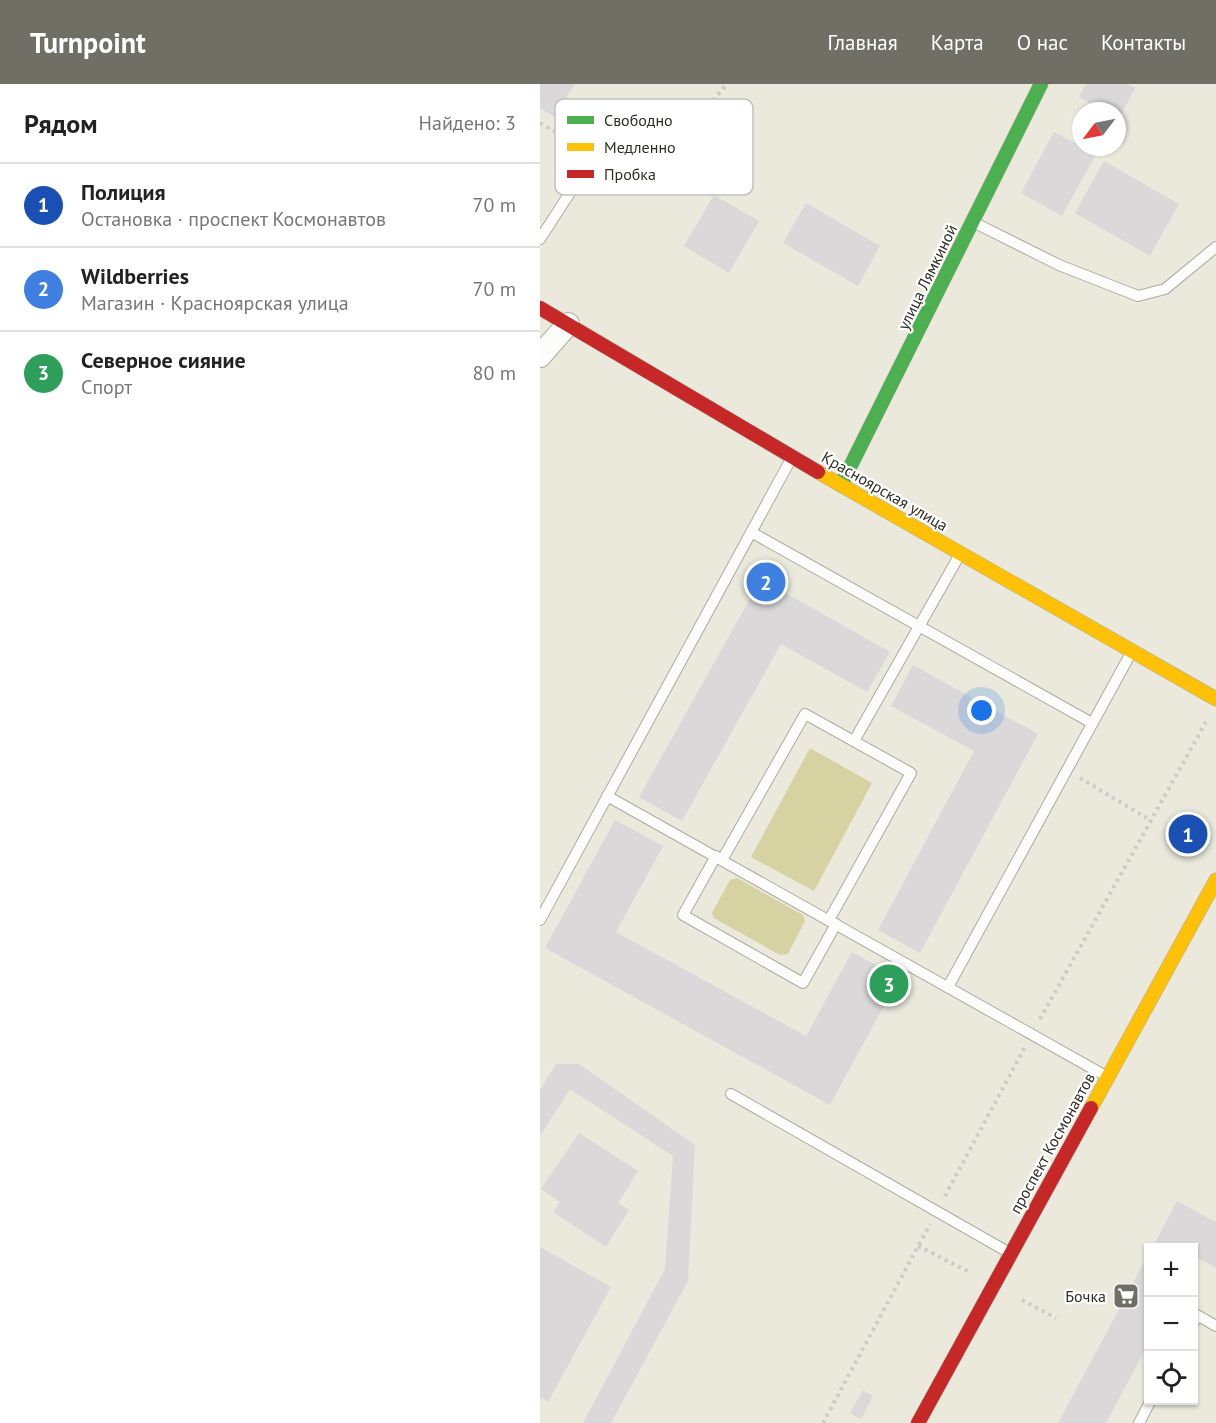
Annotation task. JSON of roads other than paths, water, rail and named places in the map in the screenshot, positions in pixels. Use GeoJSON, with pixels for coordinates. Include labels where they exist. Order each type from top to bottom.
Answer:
{"type":"FeatureCollection","features":[{"type":"Feature","properties":{"kind":"street","name":"улица Лямкиной"},"geometry":{"type":"LineString","coordinates":[[841,485],[1041,84]]}},
{"type":"Feature","properties":{"kind":"street","name":"Красноярская улица"},"geometry":{"type":"LineString","coordinates":[[540,308],[841,485],[1216,699]]}},
{"type":"Feature","properties":{"kind":"street"},"geometry":{"type":"LineString","coordinates":[[540,356],[568,324]]}},
{"type":"Feature","properties":{"kind":"street","name":"проспект Космонавтов"},"geometry":{"type":"LineString","coordinates":[[918,1423],[1216,880]]}},
{"type":"Feature","properties":{"kind":"lane"},"geometry":{"type":"LineString","coordinates":[[540,239],[569,195]]}},
{"type":"Feature","properties":{"kind":"lane"},"geometry":{"type":"LineString","coordinates":[[973,222],[1059,265],[1138,296],[1165,289],[1216,247]]}},
{"type":"Feature","properties":{"kind":"lane"},"geometry":{"type":"LineString","coordinates":[[540,920],[792,456]]}},
{"type":"Feature","properties":{"kind":"lane"},"geometry":{"type":"LineString","coordinates":[[751,532],[1092,723]]}},
{"type":"Feature","properties":{"kind":"lane"},"geometry":{"type":"LineString","coordinates":[[854,741],[961,553]]}},
{"type":"Feature","properties":{"kind":"lane"},"geometry":{"type":"LineString","coordinates":[[948,987],[1132,651]]}},
{"type":"Feature","properties":{"kind":"lane"},"geometry":{"type":"LineString","coordinates":[[805,714],[854,741],[911,773],[832,922],[803,983],[682,915],[719,858],[805,714]]}},
{"type":"Feature","properties":{"kind":"lane"},"geometry":{"type":"LineString","coordinates":[[607,796],[1107,1077]]}},
{"type":"Feature","properties":{"kind":"lane"},"geometry":{"type":"LineString","coordinates":[[730,1094],[1011,1254]]}},
{"type":"Feature","properties":{"kind":"lane"},"geometry":{"type":"LineString","coordinates":[[1198,1316],[1216,1326]]}},
{"type":"Feature","properties":{"kind":"lane"},"geometry":{"type":"LineString","coordinates":[[1139,1423],[1149,1405]]}},
{"type":"Feature","properties":{"kind":"place","name":"Wildberries"},"geometry":{"type":"Point","coordinates":[766,582]}},
{"type":"Feature","properties":{"kind":"place","name":"Полиция"},"geometry":{"type":"Point","coordinates":[1188,834]}},
{"type":"Feature","properties":{"kind":"place","name":"Северное сияние"},"geometry":{"type":"Point","coordinates":[889,984]}},
{"type":"Feature","properties":{"kind":"place","name":"Бочка"},"geometry":{"type":"Point","coordinates":[1126,1296]}}]}
